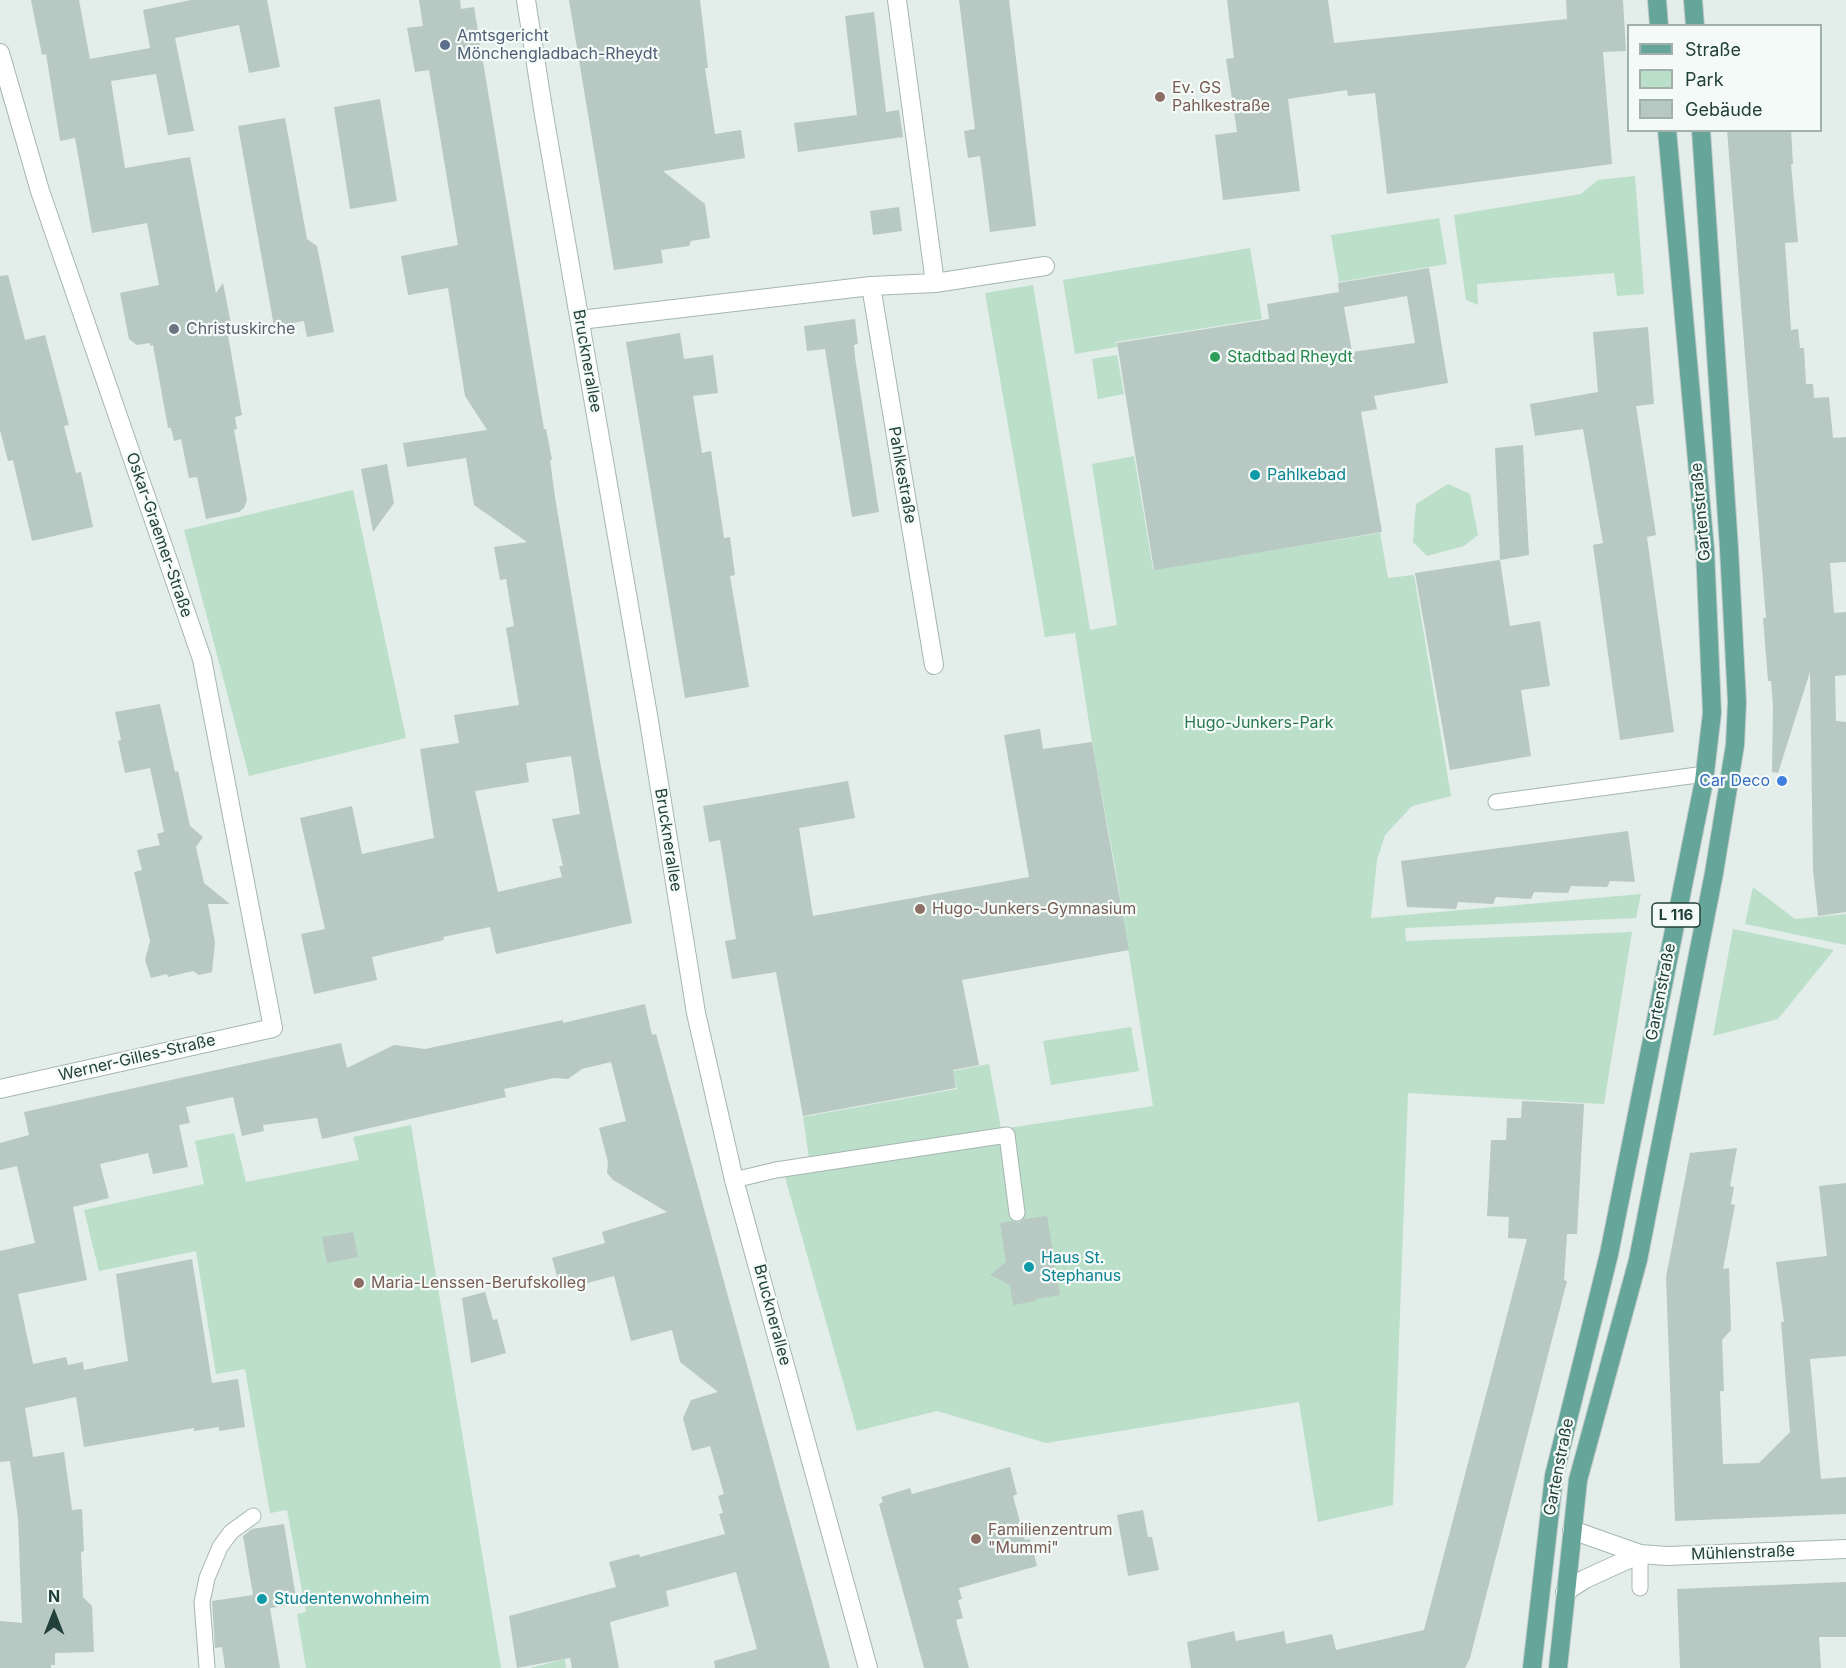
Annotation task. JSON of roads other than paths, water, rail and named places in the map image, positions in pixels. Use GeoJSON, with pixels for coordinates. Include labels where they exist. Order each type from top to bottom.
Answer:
{"type":"FeatureCollection","features":[{"type":"Feature","properties":{"kind":"main road"},"geometry":{"type":"LineString","coordinates":[[1657,0],[1659,24]]}},
{"type":"Feature","properties":{"kind":"main road"},"geometry":{"type":"LineString","coordinates":[[1693,0],[1695,24]]}},
{"type":"Feature","properties":{"kind":"main road","name":"Gartenstraße"},"geometry":{"type":"LineString","coordinates":[[1532,1668],[1554,1476],[1609,1254],[1705,774],[1712,713],[1705,549],[1667,132]]}},
{"type":"Feature","properties":{"kind":"main road","name":"Gartenstraße"},"geometry":{"type":"LineString","coordinates":[[1554,1664],[1578,1480],[1638,1260],[1714,873],[1735,745],[1737,702],[1701,132]]}},
{"type":"Feature","properties":{"kind":"street","name":"Brucknerallee"},"geometry":{"type":"LineString","coordinates":[[526,0],[648,715],[694,1001],[734,1180],[868,1668]]}},
{"type":"Feature","properties":{"kind":"street"},"geometry":{"type":"LineString","coordinates":[[897,0],[935,283]]}},
{"type":"Feature","properties":{"kind":"street","name":"Oskar-Graemer-Straße"},"geometry":{"type":"LineString","coordinates":[[0,53],[40,191],[202,660],[273,1028]]}},
{"type":"Feature","properties":{"kind":"street"},"geometry":{"type":"LineString","coordinates":[[580,320],[871,286],[935,283],[1045,266]]}},
{"type":"Feature","properties":{"kind":"street","name":"Pahlkestraße"},"geometry":{"type":"LineString","coordinates":[[871,286],[934,665]]}},
{"type":"Feature","properties":{"kind":"street","name":"Werner-Gilles-Straße"},"geometry":{"type":"LineString","coordinates":[[0,1089],[273,1028]]}},
{"type":"Feature","properties":{"kind":"street","name":"Mühlenstraße"},"geometry":{"type":"LineString","coordinates":[[1572,1530],[1640,1554],[1666,1556],[1846,1549]]}},
{"type":"Feature","properties":{"kind":"street","name":"Mühlenstraße"},"geometry":{"type":"LineString","coordinates":[[1565,1592],[1585,1579],[1640,1554]]}},
{"type":"Feature","properties":{"kind":"lane"},"geometry":{"type":"LineString","coordinates":[[1496,802],[1705,774]]}},
{"type":"Feature","properties":{"kind":"lane"},"geometry":{"type":"LineString","coordinates":[[734,1180],[776,1170],[1007,1135],[1017,1213]]}},
{"type":"Feature","properties":{"kind":"lane"},"geometry":{"type":"LineString","coordinates":[[207,1668],[202,1602],[207,1578],[220,1547],[231,1532],[253,1516]]}},
{"type":"Feature","properties":{"kind":"lane"},"geometry":{"type":"LineString","coordinates":[[1640,1554],[1640,1588]]}},
{"type":"Feature","properties":{"kind":"place","name":"Amtsgericht Mönchengladbach-Rheydt"},"geometry":{"type":"Point","coordinates":[445,45]}},
{"type":"Feature","properties":{"kind":"place","name":"Ev. GS Pahlkestraße"},"geometry":{"type":"Point","coordinates":[1160,97]}},
{"type":"Feature","properties":{"kind":"place","name":"Christuskirche"},"geometry":{"type":"Point","coordinates":[174,329]}},
{"type":"Feature","properties":{"kind":"place","name":"Stadtbad Rheydt"},"geometry":{"type":"Point","coordinates":[1215,357]}},
{"type":"Feature","properties":{"kind":"place","name":"Pahlkebad"},"geometry":{"type":"Point","coordinates":[1255,475]}},
{"type":"Feature","properties":{"kind":"place","name":"Car Deco"},"geometry":{"type":"Point","coordinates":[1782,781]}},
{"type":"Feature","properties":{"kind":"place","name":"Hugo-Junkers-Gymnasium"},"geometry":{"type":"Point","coordinates":[920,909]}},
{"type":"Feature","properties":{"kind":"place","name":"Haus St. Stephanus"},"geometry":{"type":"Point","coordinates":[1029,1267]}},
{"type":"Feature","properties":{"kind":"place","name":"Maria-Lenssen-Berufskolleg"},"geometry":{"type":"Point","coordinates":[359,1283]}},
{"type":"Feature","properties":{"kind":"place","name":"Familienzentrum \"Mummi\""},"geometry":{"type":"Point","coordinates":[976,1539]}},
{"type":"Feature","properties":{"kind":"place","name":"Studentenwohnheim"},"geometry":{"type":"Point","coordinates":[262,1599]}},
{"type":"Feature","properties":{"kind":"park label","name":"Hugo-Junkers-Park"},"geometry":{"type":"Point","coordinates":[1259,723]}}]}
